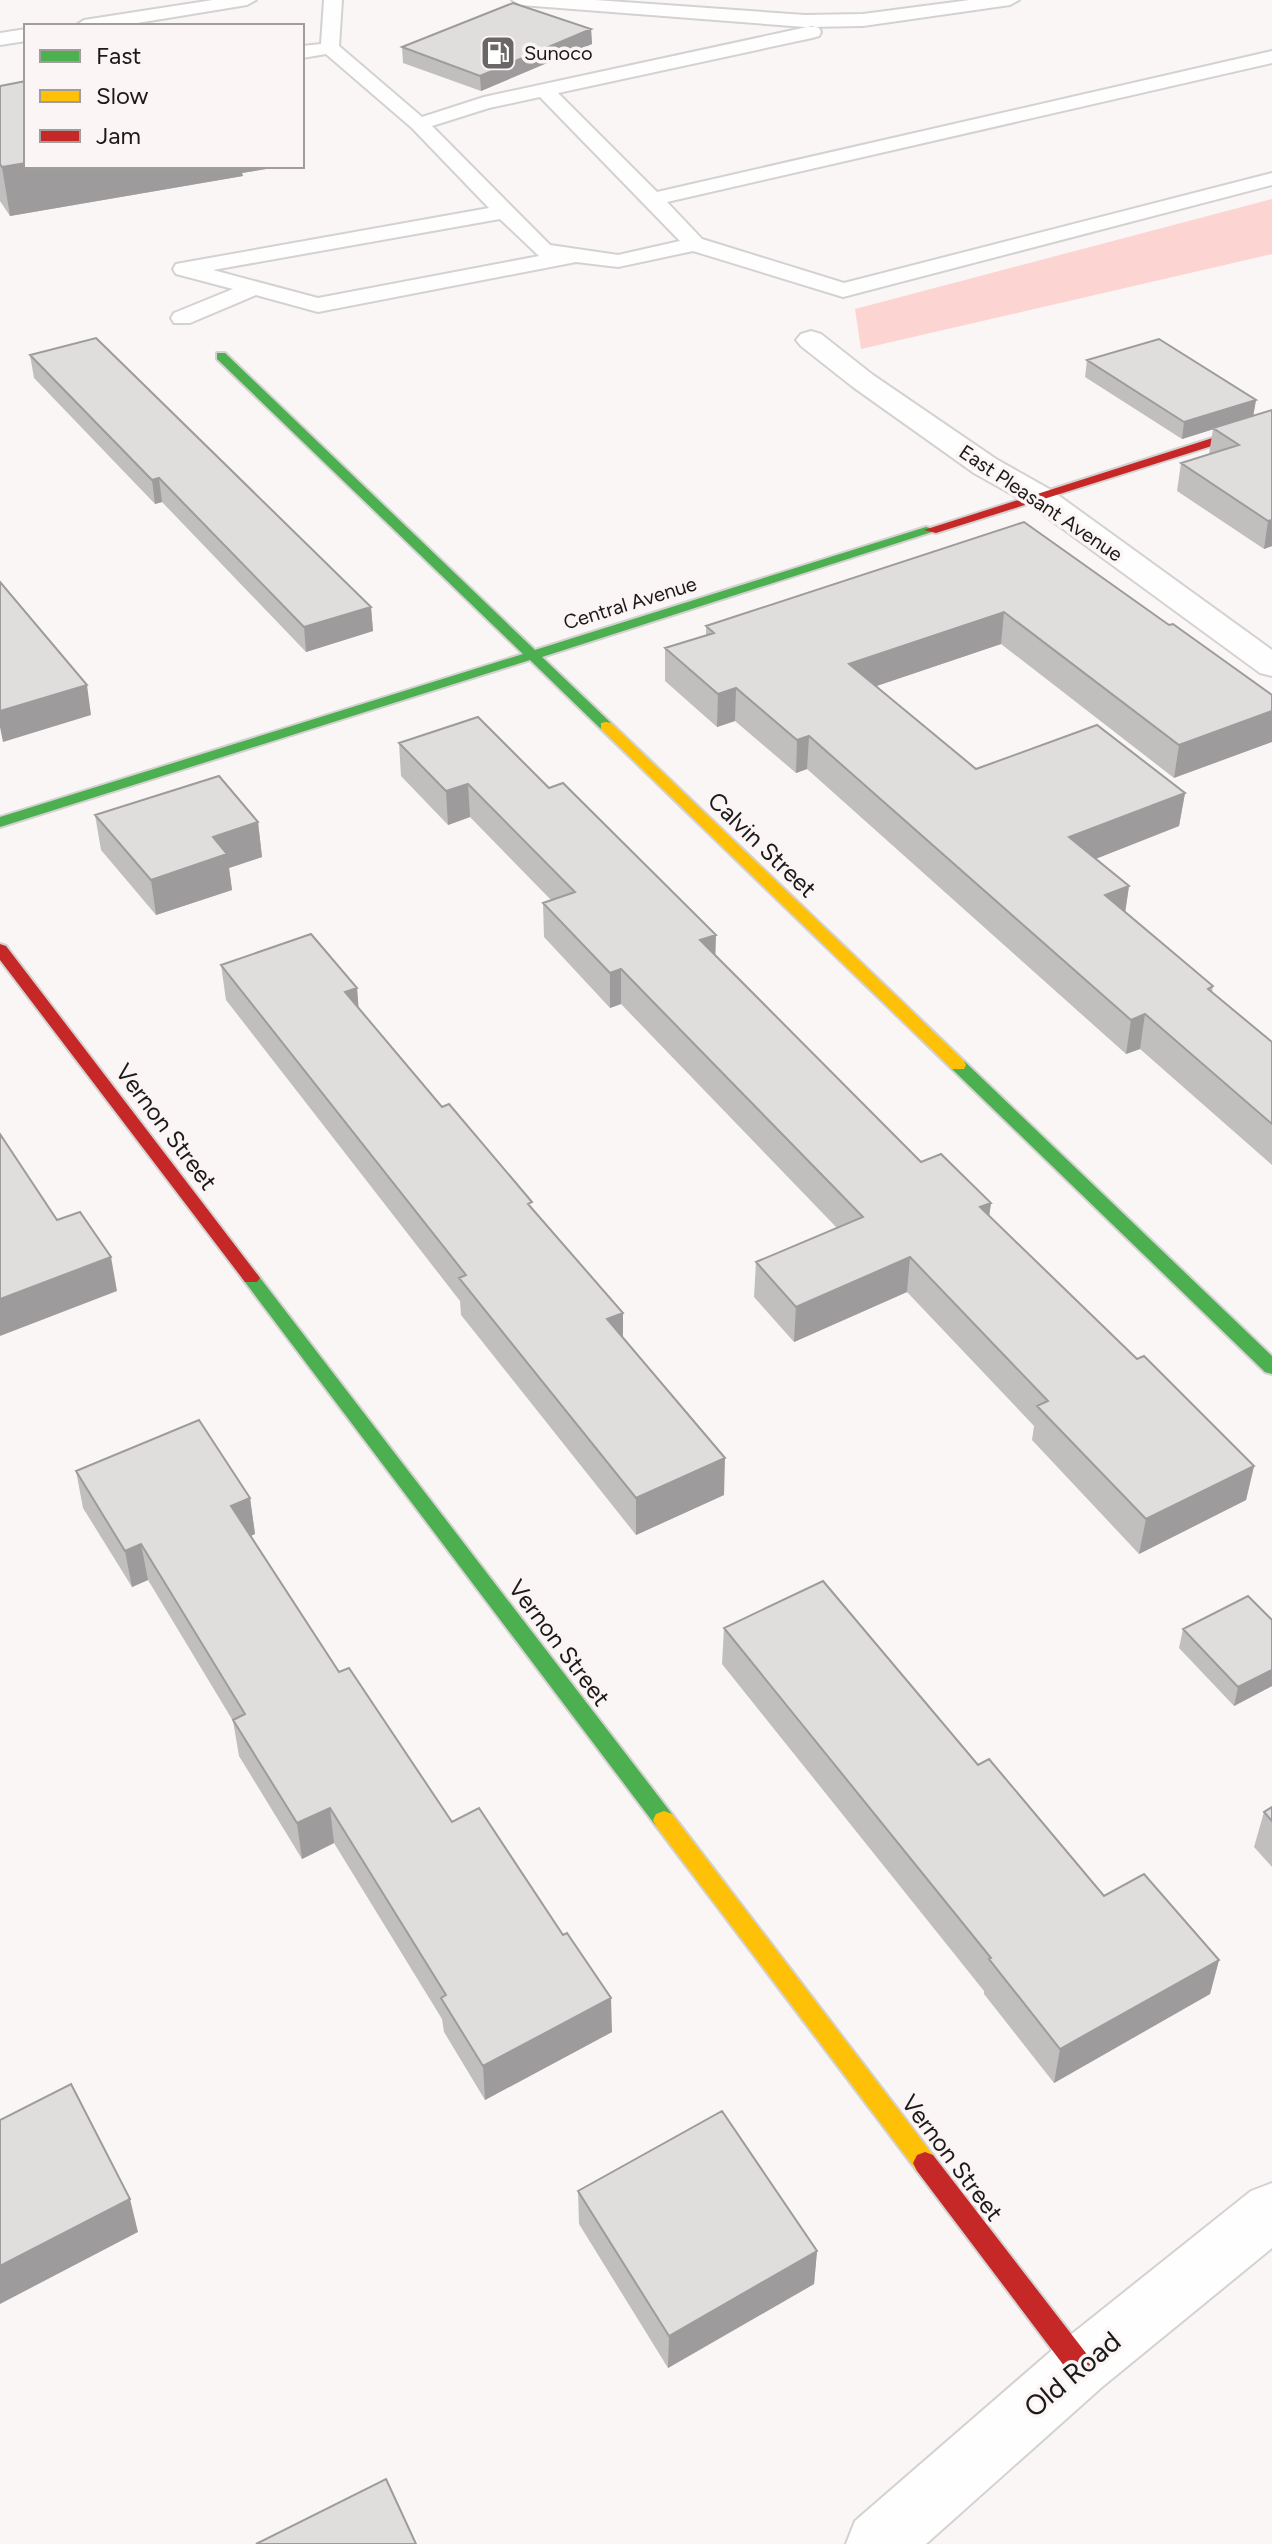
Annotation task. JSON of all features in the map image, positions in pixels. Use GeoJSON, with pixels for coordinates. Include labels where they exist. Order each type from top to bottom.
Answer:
{"type":"FeatureCollection","features":[{"type":"Feature","properties":{"kind":"street","name":"East Pleasant Avenue"},"geometry":{"type":"LineString","coordinates":[[811,340],[863,381],[985,466],[1040,497],[1272,666]]}},
{"type":"Feature","properties":{"kind":"street","name":"Calvin Street"},"geometry":{"type":"LineString","coordinates":[[221,356],[530,657],[1272,1367]]}},
{"type":"Feature","properties":{"kind":"street","name":"Central Avenue"},"geometry":{"type":"LineString","coordinates":[[0,822],[1272,423]]}},
{"type":"Feature","properties":{"kind":"street","name":"Vernon Street"},"geometry":{"type":"LineString","coordinates":[[0,949],[1080,2366]]}},
{"type":"Feature","properties":{"kind":"street","name":"Old Road"},"geometry":{"type":"LineString","coordinates":[[878,2544],[1080,2366],[1272,2211]]}},
{"type":"Feature","properties":{"kind":"lane"},"geometry":{"type":"LineString","coordinates":[[97,24],[247,0]]}},
{"type":"Feature","properties":{"kind":"lane"},"geometry":{"type":"LineString","coordinates":[[330,48],[333,0]]}},
{"type":"Feature","properties":{"kind":"lane"},"geometry":{"type":"LineString","coordinates":[[521,0],[805,21],[863,20]]}},
{"type":"Feature","properties":{"kind":"lane"},"geometry":{"type":"LineString","coordinates":[[419,124],[484,103],[863,20],[1010,0]]}},
{"type":"Feature","properties":{"kind":"lane"},"geometry":{"type":"LineString","coordinates":[[0,39],[24,35]]}},
{"type":"Feature","properties":{"kind":"lane"},"geometry":{"type":"LineString","coordinates":[[304,52],[330,48],[419,124],[543,251],[579,256],[618,261],[694,244],[843,290],[1272,179]]}},
{"type":"Feature","properties":{"kind":"lane"},"geometry":{"type":"LineString","coordinates":[[653,199],[1272,57]]}},
{"type":"Feature","properties":{"kind":"lane"},"geometry":{"type":"LineString","coordinates":[[545,91],[694,244]]}},
{"type":"Feature","properties":{"kind":"lane"},"geometry":{"type":"LineString","coordinates":[[502,212],[184,269],[318,305],[579,256]]}},
{"type":"Feature","properties":{"kind":"lane"},"geometry":{"type":"LineString","coordinates":[[182,318],[254,288]]}},
{"type":"Feature","properties":{"kind":"shaded area"},"geometry":{"type":"Polygon","coordinates":[[[1272,199],[1272,254],[861,349],[855,309],[1272,199]]]}},
{"type":"Feature","properties":{"kind":"building","name":"Sunoco"},"geometry":{"type":"Polygon","coordinates":[[[513,3],[591,29],[480,76],[402,47],[513,3]]]}},
{"type":"Feature","properties":{"kind":"building"},"geometry":{"type":"Polygon","coordinates":[[[24,81],[24,163],[2,167],[0,164],[0,86],[24,81]]]}},
{"type":"Feature","properties":{"kind":"building"},"geometry":{"type":"Polygon","coordinates":[[[96,338],[371,607],[304,627],[159,478],[152,480],[30,355],[96,338]]]}},
{"type":"Feature","properties":{"kind":"building"},"geometry":{"type":"Polygon","coordinates":[[[1159,339],[1256,400],[1184,422],[1087,360],[1159,339]]]}},
{"type":"Feature","properties":{"kind":"building"},"geometry":{"type":"Polygon","coordinates":[[[1272,410],[1272,520],[1268,521],[1181,463],[1239,445],[1213,428],[1272,410]]]}},
{"type":"Feature","properties":{"kind":"building"},"geometry":{"type":"Polygon","coordinates":[[[1024,522],[1272,695],[1272,711],[1179,745],[1004,612],[849,664],[976,769],[1097,725],[1185,793],[1069,837],[1129,886],[1105,895],[1213,986],[1208,989],[1272,1042],[1272,1124],[1145,1014],[1131,1020],[809,736],[797,740],[736,688],[718,694],[665,648],[714,633],[706,626],[1024,522]]]}},
{"type":"Feature","properties":{"kind":"building"},"geometry":{"type":"Polygon","coordinates":[[[0,582],[87,685],[0,711],[0,582]]]}},
{"type":"Feature","properties":{"kind":"building"},"geometry":{"type":"Polygon","coordinates":[[[478,717],[549,788],[563,783],[716,935],[700,940],[921,1162],[941,1154],[991,1203],[980,1207],[1137,1359],[1144,1356],[1254,1466],[1146,1519],[1037,1406],[1048,1401],[910,1257],[796,1307],[756,1262],[863,1217],[621,969],[610,973],[543,903],[575,892],[468,784],[446,791],[399,743],[478,717]]]}},
{"type":"Feature","properties":{"kind":"building"},"geometry":{"type":"Polygon","coordinates":[[[219,776],[258,822],[213,837],[227,854],[151,880],[95,815],[219,776]]]}},
{"type":"Feature","properties":{"kind":"building"},"geometry":{"type":"Polygon","coordinates":[[[311,934],[357,988],[345,992],[442,1107],[449,1104],[532,1202],[528,1204],[623,1313],[607,1319],[725,1458],[636,1498],[459,1278],[466,1275],[221,965],[311,934]]]}},
{"type":"Feature","properties":{"kind":"building"},"geometry":{"type":"Polygon","coordinates":[[[0,1134],[57,1220],[80,1212],[111,1257],[0,1299],[0,1134]]]}},
{"type":"Feature","properties":{"kind":"building"},"geometry":{"type":"Polygon","coordinates":[[[199,1420],[250,1498],[231,1506],[339,1672],[349,1668],[452,1822],[479,1808],[563,1935],[567,1933],[611,1998],[483,2066],[441,1998],[446,1995],[330,1808],[297,1823],[233,1720],[245,1714],[141,1544],[125,1551],[76,1471],[199,1420]]]}},
{"type":"Feature","properties":{"kind":"building"},"geometry":{"type":"Polygon","coordinates":[[[823,1581],[978,1765],[989,1759],[1104,1896],[1144,1874],[1219,1960],[1060,2049],[991,1958],[724,1628],[823,1581]]]}},
{"type":"Feature","properties":{"kind":"building"},"geometry":{"type":"Polygon","coordinates":[[[1248,1596],[1272,1620],[1272,1670],[1238,1687],[1183,1629],[1248,1596]]]}},
{"type":"Feature","properties":{"kind":"building"},"geometry":{"type":"Polygon","coordinates":[[[1272,1807],[1272,1821],[1264,1812],[1272,1807]]]}},
{"type":"Feature","properties":{"kind":"building"},"geometry":{"type":"Polygon","coordinates":[[[71,2084],[130,2199],[0,2266],[0,2120],[71,2084]]]}},
{"type":"Feature","properties":{"kind":"building"},"geometry":{"type":"Polygon","coordinates":[[[722,2111],[817,2251],[669,2336],[578,2191],[722,2111]]]}},
{"type":"Feature","properties":{"kind":"building"},"geometry":{"type":"Polygon","coordinates":[[[386,2479],[416,2544],[256,2544],[386,2479]]]}},
{"type":"Feature","properties":{"kind":"traffic: fast"},"geometry":{"type":"LineString","coordinates":[[221,356],[606,726]]}},
{"type":"Feature","properties":{"kind":"traffic: fast"},"geometry":{"type":"LineString","coordinates":[[0,822],[931,530]]}},
{"type":"Feature","properties":{"kind":"traffic: fast"},"geometry":{"type":"LineString","coordinates":[[958,1065],[1272,1367]]}},
{"type":"Feature","properties":{"kind":"traffic: fast"},"geometry":{"type":"LineString","coordinates":[[251,1278],[664,1820]]}},
{"type":"Feature","properties":{"kind":"traffic: slow"},"geometry":{"type":"LineString","coordinates":[[606,726],[958,1065]]}},
{"type":"Feature","properties":{"kind":"traffic: slow"},"geometry":{"type":"LineString","coordinates":[[664,1820],[925,2163]]}},
{"type":"Feature","properties":{"kind":"traffic: jam"},"geometry":{"type":"LineString","coordinates":[[931,530],[1272,423]]}},
{"type":"Feature","properties":{"kind":"traffic: jam"},"geometry":{"type":"LineString","coordinates":[[0,949],[251,1278]]}},
{"type":"Feature","properties":{"kind":"traffic: jam"},"geometry":{"type":"LineString","coordinates":[[925,2163],[1080,2366]]}},
{"type":"Feature","properties":{"kind":"place","name":"Sunoco"},"geometry":{"type":"Point","coordinates":[498,53]}}]}
